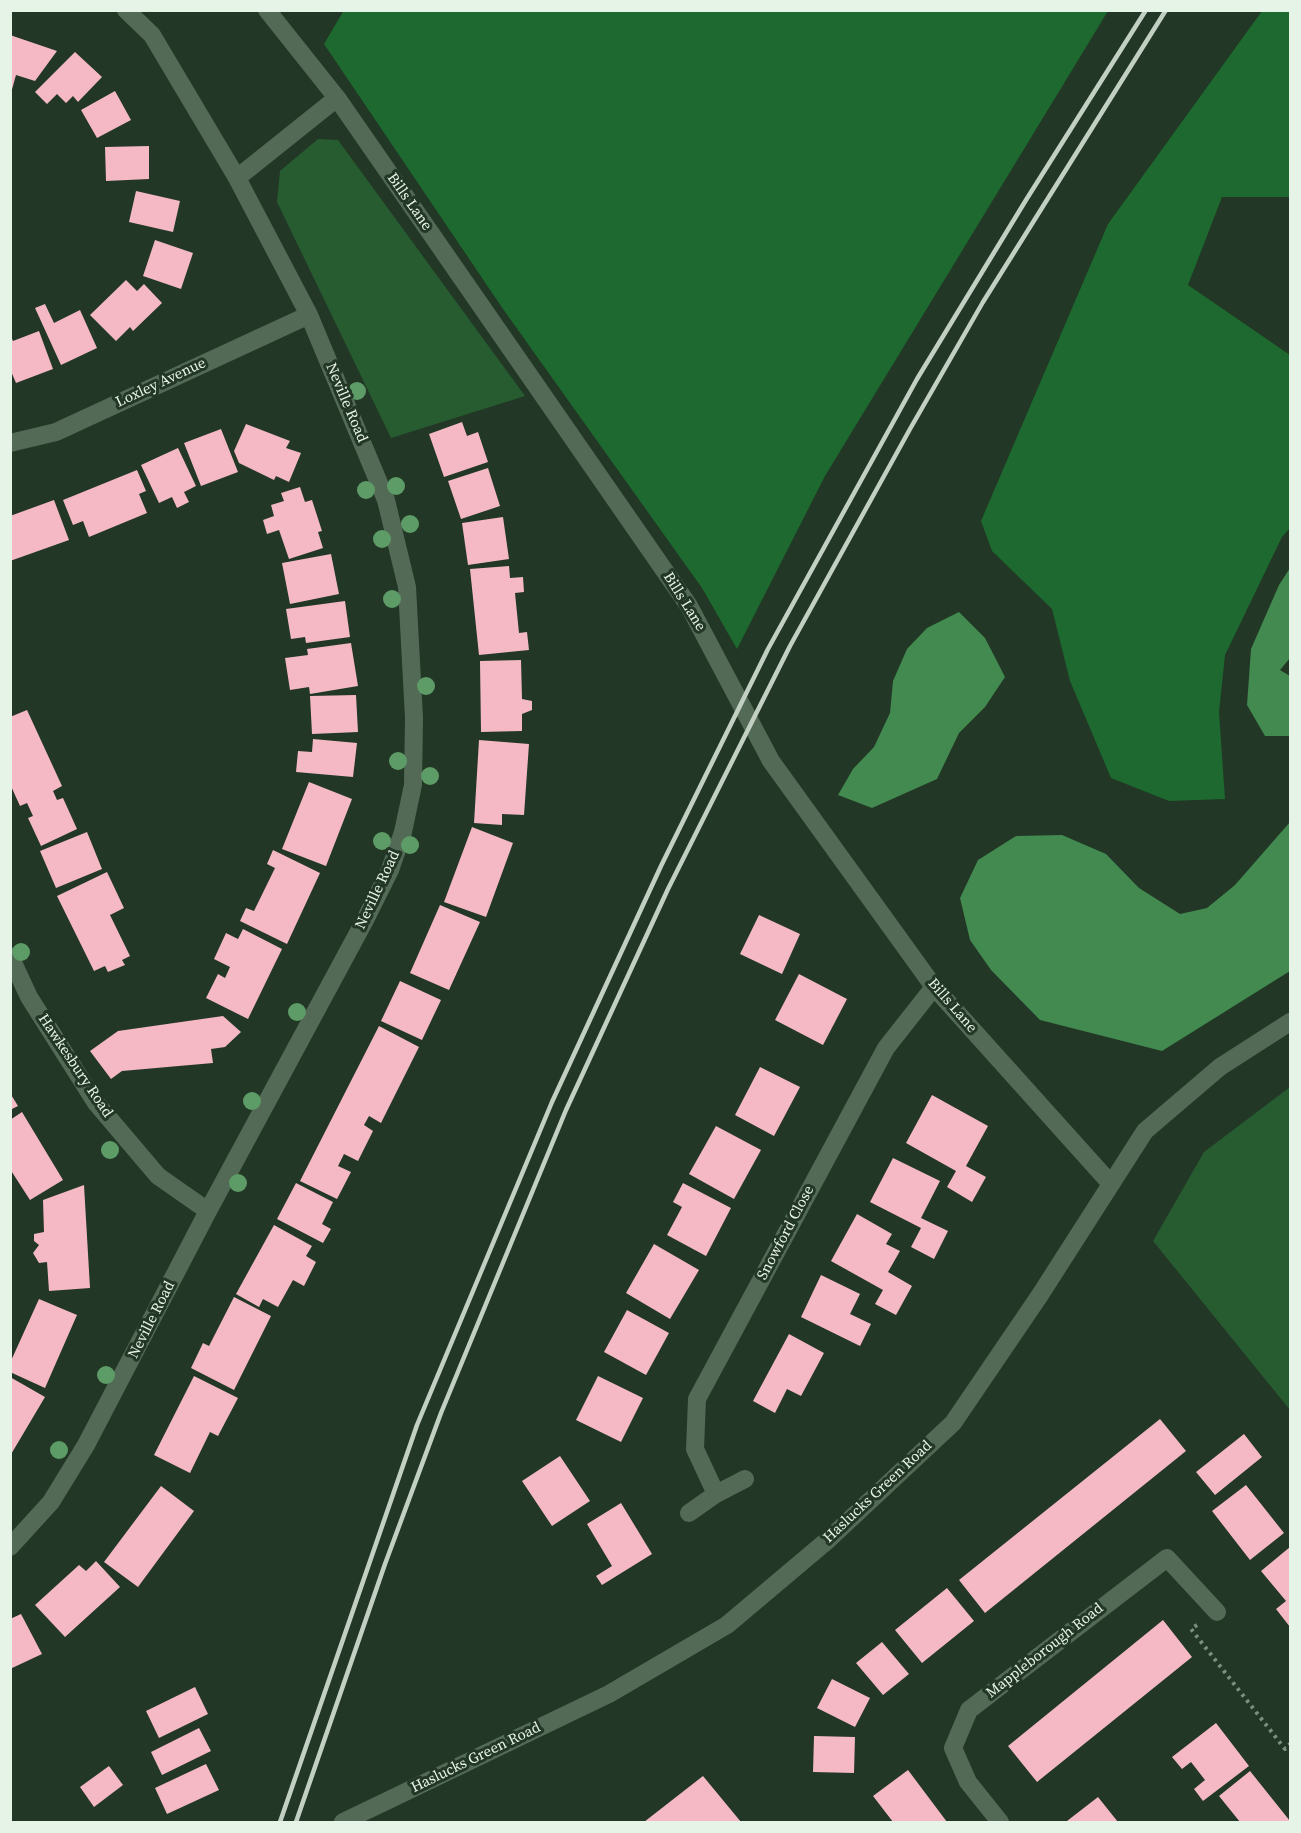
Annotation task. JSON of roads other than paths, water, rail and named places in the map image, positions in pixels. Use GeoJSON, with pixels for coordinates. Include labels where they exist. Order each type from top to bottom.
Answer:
{"type":"FeatureCollection","features":[{"type":"Feature","properties":{"kind":"street","name":"Neville Road"},"geometry":{"type":"LineString","coordinates":[[10,1547],[51,1502],[87,1445],[208,1211],[390,870],[403,832],[413,784],[414,718],[407,587],[386,500],[309,315],[237,178],[152,35],[126,10]]}},
{"type":"Feature","properties":{"kind":"street","name":"Bills Lane"},"geometry":{"type":"LineString","coordinates":[[267,10],[337,98],[689,606],[771,761],[934,987],[1111,1184]]}},
{"type":"Feature","properties":{"kind":"street"},"geometry":{"type":"LineString","coordinates":[[237,178],[337,98]]}},
{"type":"Feature","properties":{"kind":"street","name":"Loxley Avenue"},"geometry":{"type":"LineString","coordinates":[[10,443],[56,432],[309,315]]}},
{"type":"Feature","properties":{"kind":"street","name":"Hawkesbury Road"},"geometry":{"type":"LineString","coordinates":[[10,956],[29,997],[96,1103],[158,1176],[208,1211]]}},
{"type":"Feature","properties":{"kind":"street","name":"Snowford Close"},"geometry":{"type":"LineString","coordinates":[[716,1494],[695,1449],[697,1399],[886,1048],[934,987]]}},
{"type":"Feature","properties":{"kind":"street","name":"Haslucks Green Road"},"geometry":{"type":"LineString","coordinates":[[343,1822],[372,1816],[609,1694],[727,1625],[752,1604],[828,1539],[953,1423],[1040,1295],[1145,1131],[1220,1067],[1290,1022]]}},
{"type":"Feature","properties":{"kind":"street"},"geometry":{"type":"LineString","coordinates":[[689,1513],[716,1494],[746,1479]]}},
{"type":"Feature","properties":{"kind":"street","name":"Mappleborough Road"},"geometry":{"type":"LineString","coordinates":[[1000,1822],[968,1782],[953,1748],[969,1710],[1167,1558],[1216,1612]]}},
{"type":"Feature","properties":{"kind":"railway"},"geometry":{"type":"LineString","coordinates":[[280,1822],[417,1425],[552,1102],[661,866],[768,649],[917,379],[1146,10]]}},
{"type":"Feature","properties":{"kind":"railway"},"geometry":{"type":"LineString","coordinates":[[296,1822],[385,1564],[441,1413],[566,1110],[668,889],[790,646],[910,429],[983,302],[1166,10]]}}]}
